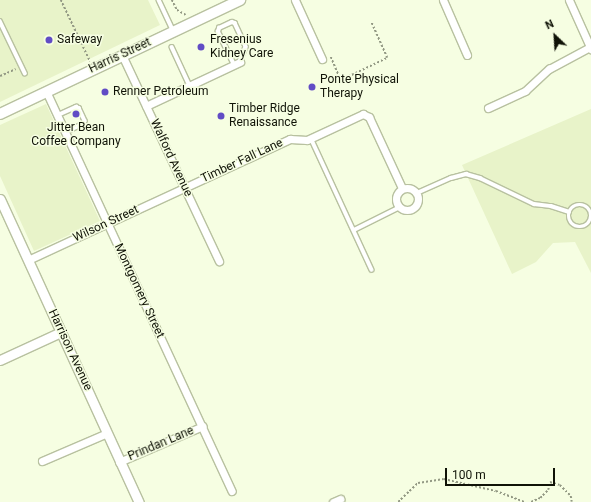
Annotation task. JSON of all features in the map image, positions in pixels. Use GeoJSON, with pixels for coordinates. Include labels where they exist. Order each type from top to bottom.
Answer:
{"type":"FeatureCollection","features":[{"type":"Feature","properties":{"kind":"main road","name":"Harris Street"},"geometry":{"type":"LineString","coordinates":[[0,114],[240,0]]}},
{"type":"Feature","properties":{"kind":"street"},"geometry":{"type":"LineString","coordinates":[[295,0],[322,59]]}},
{"type":"Feature","properties":{"kind":"street"},"geometry":{"type":"LineString","coordinates":[[443,0],[467,55]]}},
{"type":"Feature","properties":{"kind":"street"},"geometry":{"type":"LineString","coordinates":[[488,108],[525,91],[548,69],[591,48],[569,0]]}},
{"type":"Feature","properties":{"kind":"street","name":"Walford Avenue"},"geometry":{"type":"LineString","coordinates":[[122,55],[219,261]]}},
{"type":"Feature","properties":{"kind":"street"},"geometry":{"type":"LineString","coordinates":[[146,106],[237,63]]}},
{"type":"Feature","properties":{"kind":"street","name":"Montgomery Street"},"geometry":{"type":"LineString","coordinates":[[46,91],[232,491]]}},
{"type":"Feature","properties":{"kind":"street","name":"Timber Fall Lane"},"geometry":{"type":"LineString","coordinates":[[185,188],[290,139],[311,138],[367,114],[402,188]]}},
{"type":"Feature","properties":{"kind":"street"},"geometry":{"type":"LineString","coordinates":[[408,187],[416,193],[418,201],[414,207],[407,210],[400,208],[395,197],[402,188],[408,187]]}},
{"type":"Feature","properties":{"kind":"street","name":"Wilson Street"},"geometry":{"type":"LineString","coordinates":[[28,260],[185,188]]}},
{"type":"Feature","properties":{"kind":"street","name":"Harrison Avenue"},"geometry":{"type":"LineString","coordinates":[[0,199],[119,462],[139,502]]}},
{"type":"Feature","properties":{"kind":"street"},"geometry":{"type":"LineString","coordinates":[[0,360],[61,332]]}},
{"type":"Feature","properties":{"kind":"street","name":"Prindan Lane"},"geometry":{"type":"LineString","coordinates":[[119,462],[203,426]]}},
{"type":"Feature","properties":{"kind":"street"},"geometry":{"type":"LineString","coordinates":[[42,461],[107,433]]}},
{"type":"Feature","properties":{"kind":"street"},"geometry":{"type":"LineString","coordinates":[[333,502],[340,499]]}},
{"type":"Feature","properties":{"kind":"lane"},"geometry":{"type":"LineString","coordinates":[[159,0],[174,31]]}},
{"type":"Feature","properties":{"kind":"lane"},"geometry":{"type":"LineString","coordinates":[[0,21],[25,73]]}},
{"type":"Feature","properties":{"kind":"lane"},"geometry":{"type":"LineString","coordinates":[[232,22],[235,23],[246,46],[237,63],[218,32],[219,28],[232,22]]}},
{"type":"Feature","properties":{"kind":"lane"},"geometry":{"type":"LineString","coordinates":[[172,48],[190,86]]}},
{"type":"Feature","properties":{"kind":"lane"},"geometry":{"type":"LineString","coordinates":[[57,116],[79,108],[85,121],[84,124],[65,133]]}},
{"type":"Feature","properties":{"kind":"lane"},"geometry":{"type":"LineString","coordinates":[[311,138],[372,270]]}},
{"type":"Feature","properties":{"kind":"lane"},"geometry":{"type":"LineString","coordinates":[[416,193],[451,178],[466,174],[480,178],[523,200],[569,212]]}},
{"type":"Feature","properties":{"kind":"lane"},"geometry":{"type":"LineString","coordinates":[[569,212],[576,206],[586,207],[591,205]]}},
{"type":"Feature","properties":{"kind":"lane"},"geometry":{"type":"LineString","coordinates":[[569,212],[571,224],[582,228],[588,224],[591,217],[586,207]]}},
{"type":"Feature","properties":{"kind":"lane"},"geometry":{"type":"LineString","coordinates":[[354,230],[400,208]]}},
{"type":"Feature","properties":{"kind":"path"},"geometry":{"type":"LineString","coordinates":[[61,0],[90,61]]}},
{"type":"Feature","properties":{"kind":"path"},"geometry":{"type":"LineString","coordinates":[[172,0],[177,10],[188,16]]}},
{"type":"Feature","properties":{"kind":"path"},"geometry":{"type":"LineString","coordinates":[[331,57],[341,80],[387,58],[371,22]]}},
{"type":"Feature","properties":{"kind":"path"},"geometry":{"type":"LineString","coordinates":[[0,76],[16,69]]}},
{"type":"Feature","properties":{"kind":"path"},"geometry":{"type":"LineString","coordinates":[[398,502],[418,483],[444,479],[496,491],[525,502]]}},
{"type":"Feature","properties":{"kind":"path"},"geometry":{"type":"LineString","coordinates":[[531,502],[544,494],[550,482],[560,485],[571,496],[572,502]]}},
{"type":"Feature","properties":{"kind":"shaded area"},"geometry":{"type":"Polygon","coordinates":[[[0,0],[148,0],[160,25],[0,102],[0,0]]]}},
{"type":"Feature","properties":{"kind":"shaded area"},"geometry":{"type":"Polygon","coordinates":[[[46,104],[100,221],[34,251],[0,176],[0,125],[46,104]]]}},
{"type":"Feature","properties":{"kind":"shaded area"},"geometry":{"type":"Polygon","coordinates":[[[591,109],[591,273],[575,242],[553,243],[536,262],[512,274],[462,165],[591,109]]]}},
{"type":"Feature","properties":{"kind":"place","name":"Safeway"},"geometry":{"type":"Point","coordinates":[49,40]}},
{"type":"Feature","properties":{"kind":"place","name":"Fresenius Kidney Care"},"geometry":{"type":"Point","coordinates":[201,47]}},
{"type":"Feature","properties":{"kind":"place","name":"Ponte Physical Therapy"},"geometry":{"type":"Point","coordinates":[312,87]}},
{"type":"Feature","properties":{"kind":"place","name":"Renner Petroleum"},"geometry":{"type":"Point","coordinates":[105,92]}},
{"type":"Feature","properties":{"kind":"place","name":"Jitter Bean Coffee Company"},"geometry":{"type":"Point","coordinates":[76,114]}},
{"type":"Feature","properties":{"kind":"place","name":"Timber Ridge Renaissance"},"geometry":{"type":"Point","coordinates":[221,116]}}]}
